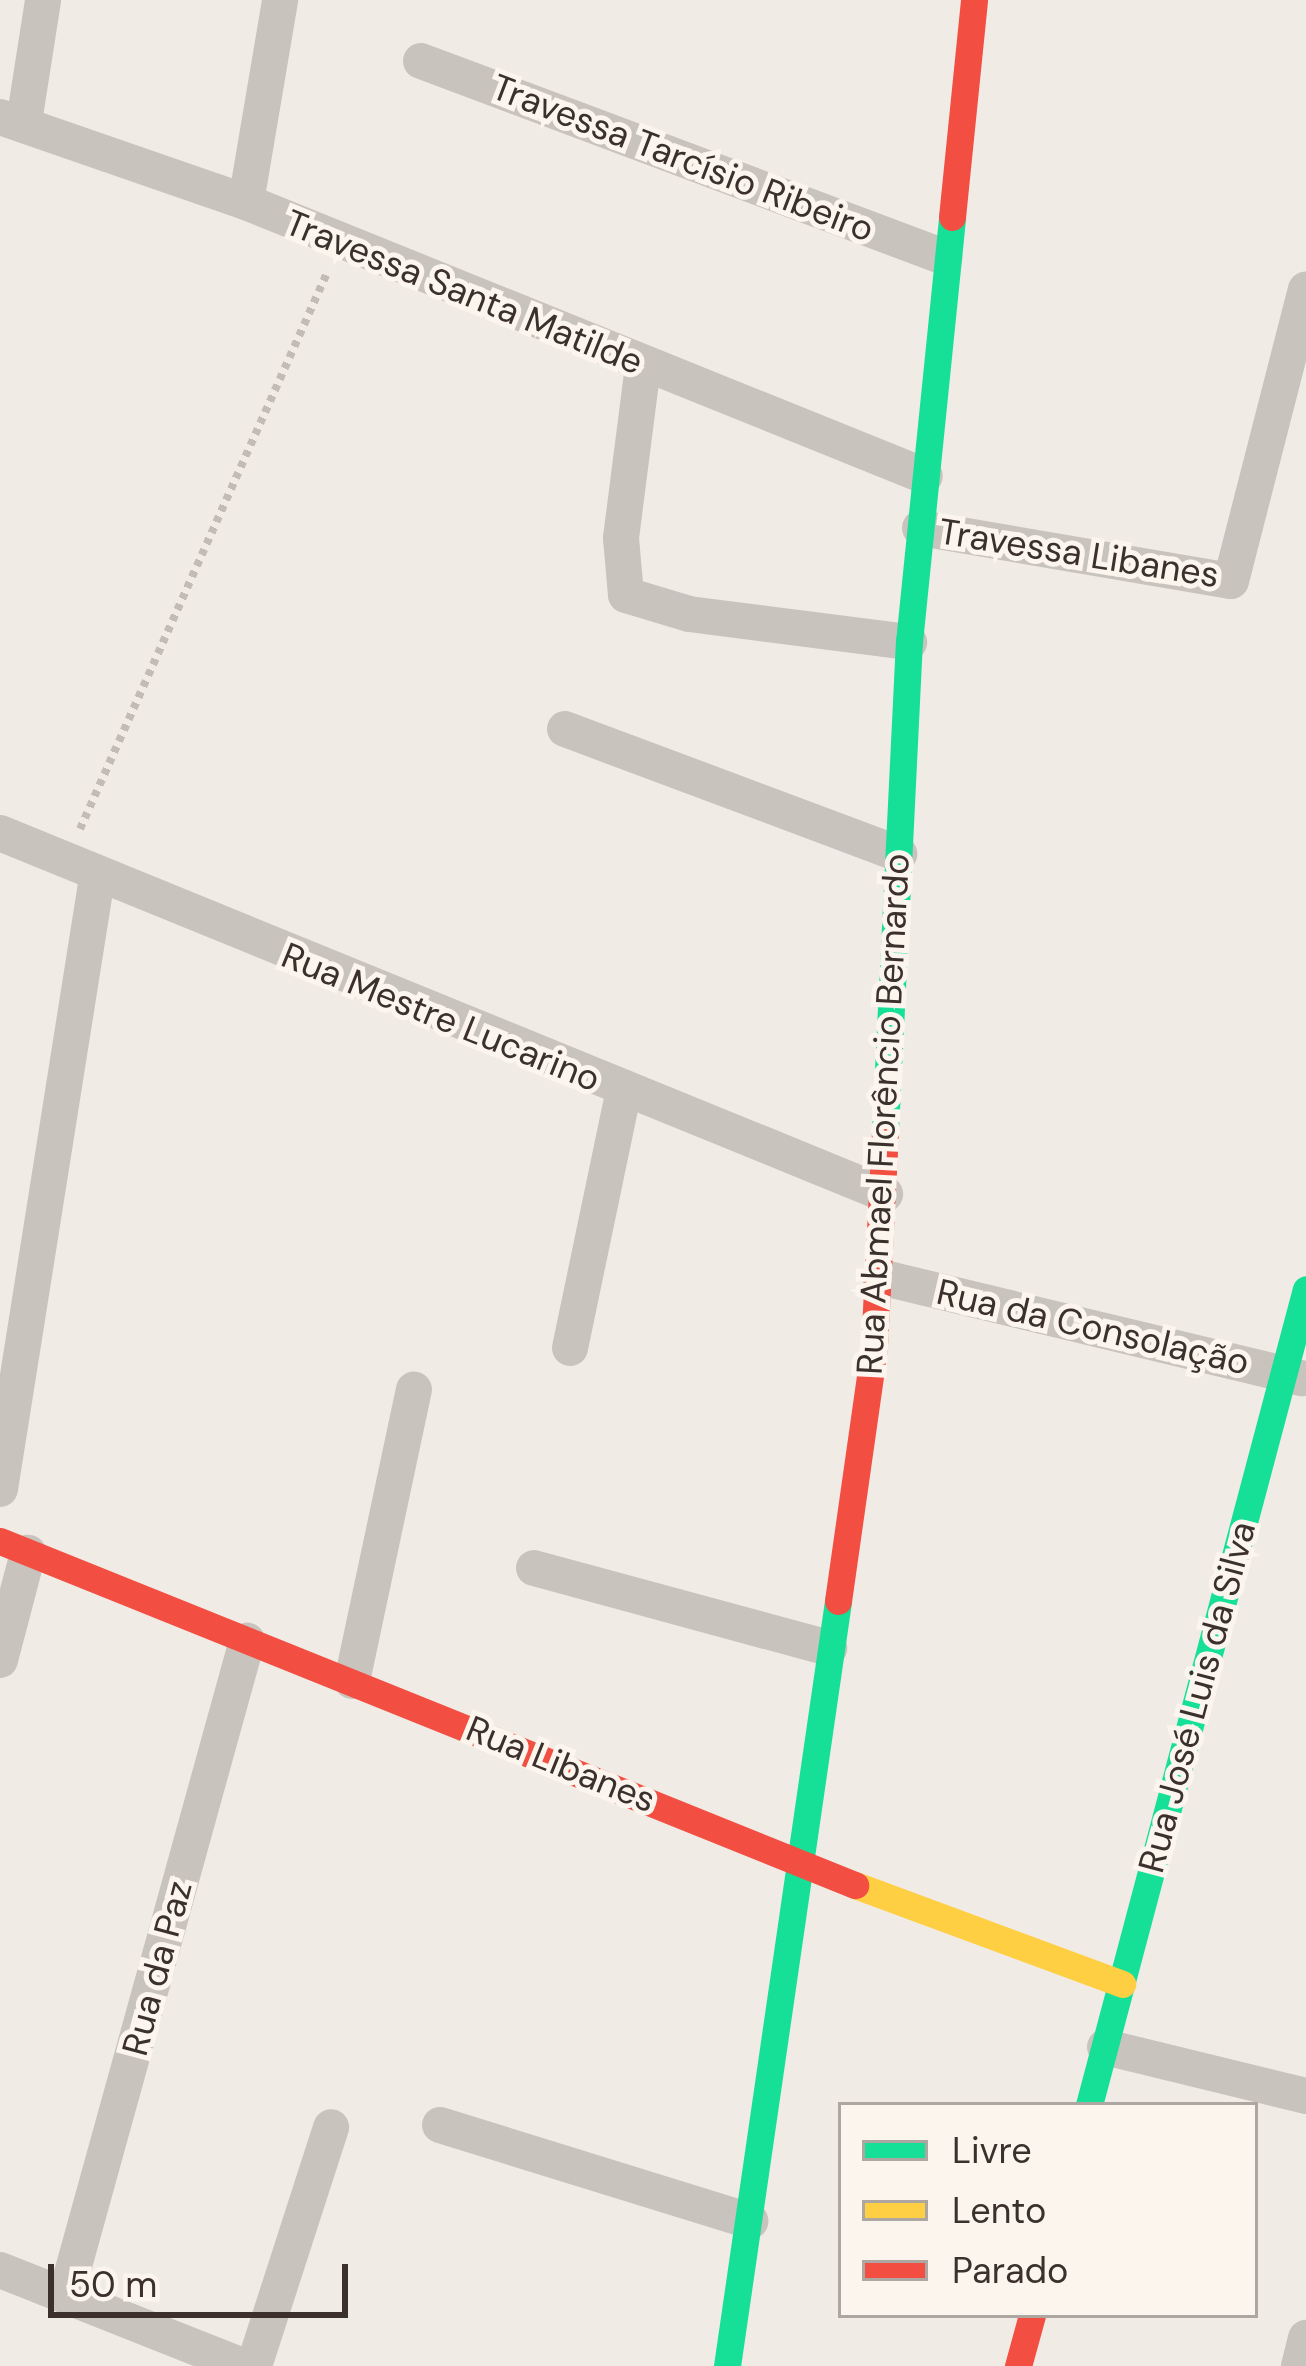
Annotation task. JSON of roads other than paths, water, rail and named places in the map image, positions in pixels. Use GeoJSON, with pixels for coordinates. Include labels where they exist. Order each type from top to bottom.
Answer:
{"type":"FeatureCollection","features":[{"type":"Feature","properties":{"kind":"street"},"geometry":{"type":"LineString","coordinates":[[12,120],[43,0]]}},
{"type":"Feature","properties":{"kind":"street"},"geometry":{"type":"LineString","coordinates":[[246,202],[280,0]]}},
{"type":"Feature","properties":{"kind":"street","name":"Rua Abmael Florêncio Bernardo"},"geometry":{"type":"LineString","coordinates":[[727,2366],[880,1277],[884,1050],[910,642],[944,257],[974,0]]}},
{"type":"Feature","properties":{"kind":"street","name":"Travessa Tarcísio Ribeiro"},"geometry":{"type":"LineString","coordinates":[[421,62],[944,257]]}},
{"type":"Feature","properties":{"kind":"street","name":"Travessa Santa Matilde"},"geometry":{"type":"LineString","coordinates":[[12,120],[246,202],[340,244],[925,476]]}},
{"type":"Feature","properties":{"kind":"street","name":"Travessa Libanes"},"geometry":{"type":"LineString","coordinates":[[920,528],[1217,583],[1236,577],[1306,289]]}},
{"type":"Feature","properties":{"kind":"street"},"geometry":{"type":"LineString","coordinates":[[643,366],[621,538],[626,595],[688,614],[910,642]]}},
{"type":"Feature","properties":{"kind":"street"},"geometry":{"type":"LineString","coordinates":[[565,729],[898,854]]}},
{"type":"Feature","properties":{"kind":"street","name":"Rua Mestre Lucarino"},"geometry":{"type":"LineString","coordinates":[[0,833],[81,871],[885,1194]]}},
{"type":"Feature","properties":{"kind":"street"},"geometry":{"type":"LineString","coordinates":[[0,1489],[81,871]]}},
{"type":"Feature","properties":{"kind":"street"},"geometry":{"type":"LineString","coordinates":[[570,1348],[624,1089]]}},
{"type":"Feature","properties":{"kind":"street","name":"Rua da Consolação"},"geometry":{"type":"LineString","coordinates":[[880,1277],[1294,1376]]}},
{"type":"Feature","properties":{"kind":"street","name":"Rua José Luis da Silva"},"geometry":{"type":"LineString","coordinates":[[1091,2102],[1294,1376],[1306,1288]]}},
{"type":"Feature","properties":{"kind":"street"},"geometry":{"type":"LineString","coordinates":[[352,1681],[414,1390]]}},
{"type":"Feature","properties":{"kind":"street"},"geometry":{"type":"LineString","coordinates":[[0,1660],[14,1547]]}},
{"type":"Feature","properties":{"kind":"street","name":"Rua Libanes"},"geometry":{"type":"LineString","coordinates":[[14,1547],[800,1864],[1122,1984]]}},
{"type":"Feature","properties":{"kind":"street"},"geometry":{"type":"LineString","coordinates":[[534,1568],[829,1648]]}},
{"type":"Feature","properties":{"kind":"street","name":"Rua da Paz"},"geometry":{"type":"LineString","coordinates":[[66,2295],[248,1641]]}},
{"type":"Feature","properties":{"kind":"street"},"geometry":{"type":"LineString","coordinates":[[1105,2047],[1306,2096]]}},
{"type":"Feature","properties":{"kind":"street"},"geometry":{"type":"LineString","coordinates":[[440,2125],[751,2221]]}},
{"type":"Feature","properties":{"kind":"street"},"geometry":{"type":"LineString","coordinates":[[254,2366],[331,2127]]}},
{"type":"Feature","properties":{"kind":"street"},"geometry":{"type":"LineString","coordinates":[[0,2270],[243,2366]]}},
{"type":"Feature","properties":{"kind":"street"},"geometry":{"type":"LineString","coordinates":[[1018,2366],[1031,2318]]}},
{"type":"Feature","properties":{"kind":"street"},"geometry":{"type":"LineString","coordinates":[[1299,2366],[1306,2338]]}}]}
